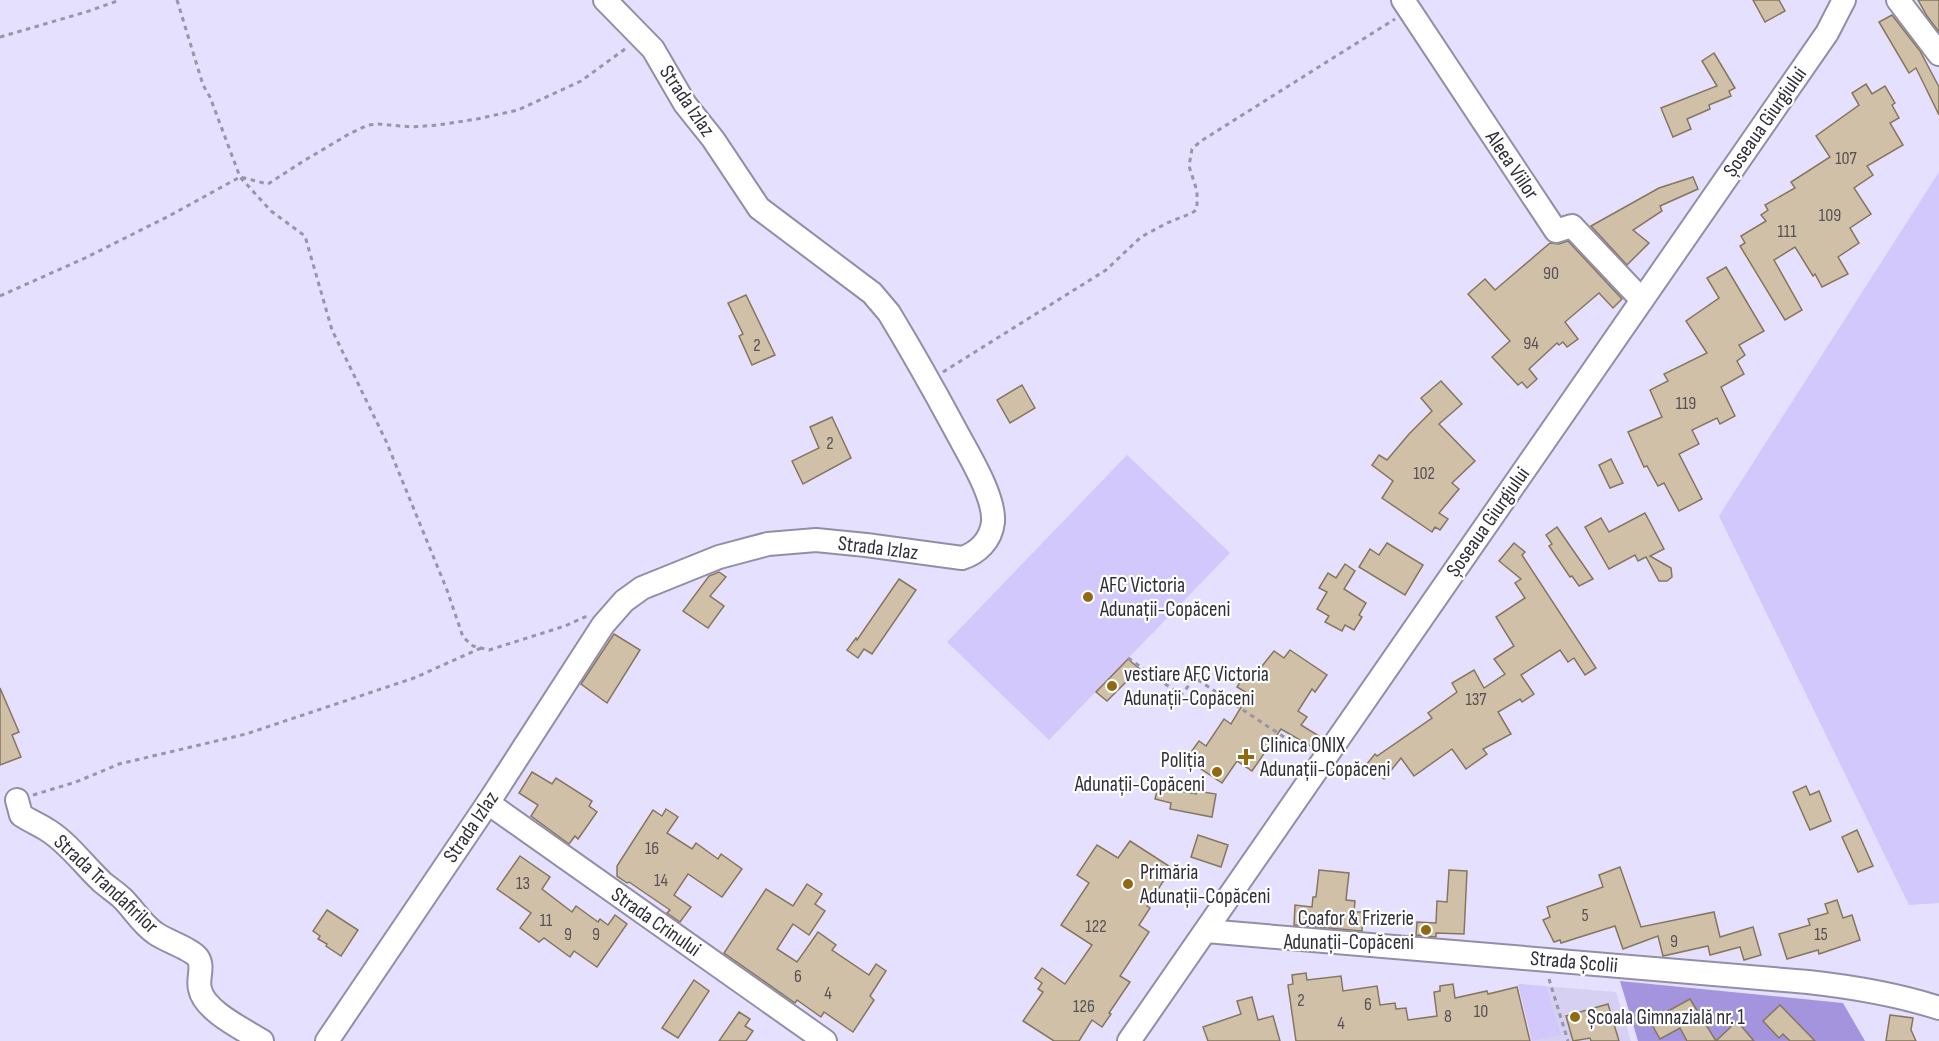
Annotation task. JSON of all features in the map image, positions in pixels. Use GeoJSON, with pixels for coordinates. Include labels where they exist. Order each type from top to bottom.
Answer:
{"type":"FeatureCollection","features":[{"type":"Feature","properties":{"kind":"street","name":"Strada Izlaz"},"geometry":{"type":"LineString","coordinates":[[327,1041],[488,803],[603,625],[624,601],[642,588],[719,557],[768,544],[816,540],[958,558],[970,555],[980,548],[988,539],[992,526],[988,501],[977,470],[889,313],[872,293],[759,208],[713,139],[685,104],[653,49],[604,0]]}},
{"type":"Feature","properties":{"kind":"street","name":"Șoseaua Giurgiului"},"geometry":{"type":"LineString","coordinates":[[1128,1041],[1827,33],[1844,0]]}},
{"type":"Feature","properties":{"kind":"street"},"geometry":{"type":"LineString","coordinates":[[1898,0],[1939,54]]}},
{"type":"Feature","properties":{"kind":"street","name":"Aleea Viilor"},"geometry":{"type":"LineString","coordinates":[[1406,5],[1556,231],[1572,226],[1642,300]]}},
{"type":"Feature","properties":{"kind":"street","name":"Strada Trandafirilor"},"geometry":{"type":"LineString","coordinates":[[17,800],[21,815],[62,841],[102,883],[123,898],[153,932],[192,952],[201,964],[199,988],[206,1002],[215,1011],[262,1041]]}},
{"type":"Feature","properties":{"kind":"street","name":"Strada Crinului"},"geometry":{"type":"LineString","coordinates":[[488,803],[825,1041]]}},
{"type":"Feature","properties":{"kind":"street","name":"Strada Școlii"},"geometry":{"type":"LineString","coordinates":[[1206,931],[1854,987],[1905,997],[1939,1008]]}},
{"type":"Feature","properties":{"kind":"path"},"geometry":{"type":"LineString","coordinates":[[0,37],[120,0]]}},
{"type":"Feature","properties":{"kind":"path"},"geometry":{"type":"LineString","coordinates":[[177,0],[203,85],[210,97],[240,177],[271,211],[305,236],[333,330],[386,441],[447,590],[461,632],[467,641],[481,648]]}},
{"type":"Feature","properties":{"kind":"path"},"geometry":{"type":"LineString","coordinates":[[929,381],[1106,270],[1141,237],[1196,210],[1197,191],[1189,166],[1192,149],[1406,5]]}},
{"type":"Feature","properties":{"kind":"path"},"geometry":{"type":"LineString","coordinates":[[0,296],[169,216],[240,177],[268,184],[368,125],[412,127],[438,125],[519,110],[581,81],[641,37]]}},
{"type":"Feature","properties":{"kind":"path"},"geometry":{"type":"LineString","coordinates":[[17,800],[76,782],[119,764],[246,734],[414,678],[481,648],[496,648],[564,626],[594,613]]}},
{"type":"Feature","properties":{"kind":"path"},"geometry":{"type":"LineString","coordinates":[[1128,658],[1181,695],[1195,678],[1322,762]]}},
{"type":"Feature","properties":{"kind":"path"},"geometry":{"type":"LineString","coordinates":[[1544,960],[1568,1041]]}},
{"type":"Feature","properties":{"kind":"shaded area"},"geometry":{"type":"Polygon","coordinates":[[[1939,172],[1939,903],[1909,905],[1719,516],[1939,172]]]}},
{"type":"Feature","properties":{"kind":"shaded area","name":"AFC Victoria Adunații-Copăceni"},"geometry":{"type":"Polygon","coordinates":[[[1127,455],[1230,553],[1049,740],[947,642],[1127,455]]]}},
{"type":"Feature","properties":{"kind":"shaded area"},"geometry":{"type":"Polygon","coordinates":[[[1620,981],[1843,1003],[1865,1041],[1638,1041],[1620,981]]]}},
{"type":"Feature","properties":{"kind":"shaded area","name":"Școala Gimnazială nr. 1"},"geometry":{"type":"Polygon","coordinates":[[[1518,984],[1616,992],[1631,1041],[1532,1041],[1518,984]]]}},
{"type":"Feature","properties":{"kind":"shaded area"},"geometry":{"type":"Polygon","coordinates":[[[1518,984],[1546,986],[1561,1035],[1532,1041],[1518,984]]]}},
{"type":"Feature","properties":{"kind":"building"},"geometry":{"type":"Polygon","coordinates":[[[1753,0],[1779,0],[1785,11],[1765,22],[1753,0]]]}},
{"type":"Feature","properties":{"kind":"building"},"geometry":{"type":"Polygon","coordinates":[[[1918,0],[1939,0],[1939,32],[1927,16],[1918,0]]]}},
{"type":"Feature","properties":{"kind":"building"},"geometry":{"type":"Polygon","coordinates":[[[1892,15],[1920,51],[1939,87],[1939,115],[1916,68],[1909,73],[1879,22],[1892,15]]]}},
{"type":"Feature","properties":{"kind":"building"},"geometry":{"type":"Polygon","coordinates":[[[1714,53],[1735,88],[1729,91],[1731,96],[1709,105],[1710,109],[1687,119],[1691,129],[1673,137],[1661,108],[1717,86],[1702,61],[1714,53]]]}},
{"type":"Feature","properties":{"kind":"building"},"geometry":{"type":"Polygon","coordinates":[[[1866,84],[1872,94],[1885,86],[1895,103],[1892,105],[1899,118],[1890,123],[1903,145],[1867,166],[1873,175],[1854,188],[1871,214],[1850,228],[1859,243],[1838,257],[1848,274],[1822,287],[1795,247],[1774,260],[1802,310],[1785,320],[1740,246],[1745,243],[1741,236],[1766,221],[1761,215],[1768,210],[1765,205],[1795,188],[1791,182],[1830,157],[1816,136],[1859,105],[1852,93],[1866,84]]]}},
{"type":"Feature","properties":{"kind":"building"},"geometry":{"type":"Polygon","coordinates":[[[1693,177],[1698,189],[1660,206],[1662,211],[1633,230],[1649,243],[1627,265],[1591,226],[1659,188],[1693,177]]]}},
{"type":"Feature","properties":{"kind":"building"},"geometry":{"type":"Polygon","coordinates":[[[1568,241],[1622,299],[1613,308],[1599,293],[1565,322],[1578,339],[1567,347],[1563,342],[1559,345],[1557,343],[1529,369],[1537,379],[1527,388],[1522,382],[1518,385],[1492,357],[1510,341],[1468,294],[1485,279],[1495,290],[1550,243],[1559,244],[1568,241]]]}},
{"type":"Feature","properties":{"kind":"building"},"geometry":{"type":"Polygon","coordinates":[[[1726,267],[1764,331],[1739,345],[1745,355],[1737,361],[1744,374],[1721,387],[1735,416],[1720,424],[1717,418],[1692,430],[1699,444],[1679,454],[1702,499],[1679,511],[1664,483],[1658,486],[1647,466],[1644,467],[1628,432],[1662,417],[1650,390],[1668,381],[1664,374],[1707,353],[1686,321],[1719,298],[1707,278],[1726,267]]]}},
{"type":"Feature","properties":{"kind":"building"},"geometry":{"type":"Polygon","coordinates":[[[746,295],[775,355],[752,365],[739,336],[743,334],[728,303],[746,295]]]}},
{"type":"Feature","properties":{"kind":"building"},"geometry":{"type":"Polygon","coordinates":[[[1441,381],[1462,404],[1439,424],[1475,461],[1452,483],[1459,489],[1439,513],[1448,519],[1440,530],[1435,527],[1432,532],[1382,498],[1393,481],[1372,465],[1379,455],[1387,460],[1432,411],[1421,398],[1441,381]]]}},
{"type":"Feature","properties":{"kind":"building"},"geometry":{"type":"Polygon","coordinates":[[[1022,385],[1035,408],[1010,423],[997,400],[1022,385]]]}},
{"type":"Feature","properties":{"kind":"building"},"geometry":{"type":"Polygon","coordinates":[[[832,417],[851,458],[803,484],[792,461],[819,448],[810,427],[832,417]]]}},
{"type":"Feature","properties":{"kind":"building"},"geometry":{"type":"Polygon","coordinates":[[[1611,459],[1623,483],[1610,488],[1599,465],[1611,459]]]}},
{"type":"Feature","properties":{"kind":"building"},"geometry":{"type":"Polygon","coordinates":[[[1645,513],[1664,549],[1650,556],[1671,568],[1672,577],[1667,581],[1659,581],[1646,557],[1638,561],[1635,555],[1609,569],[1585,527],[1601,518],[1609,532],[1645,513]]]}},
{"type":"Feature","properties":{"kind":"building"},"geometry":{"type":"Polygon","coordinates":[[[1557,527],[1593,579],[1579,586],[1572,576],[1570,577],[1549,546],[1552,544],[1546,535],[1557,527]]]}},
{"type":"Feature","properties":{"kind":"building"},"geometry":{"type":"Polygon","coordinates":[[[1387,543],[1423,565],[1405,595],[1359,567],[1370,549],[1379,555],[1387,543]]]}},
{"type":"Feature","properties":{"kind":"building"},"geometry":{"type":"Polygon","coordinates":[[[1514,543],[1525,552],[1522,555],[1596,668],[1585,675],[1574,658],[1568,662],[1560,650],[1521,675],[1534,694],[1498,712],[1511,734],[1483,749],[1487,754],[1466,769],[1452,749],[1414,776],[1401,758],[1384,779],[1366,765],[1375,754],[1377,756],[1432,718],[1428,713],[1457,692],[1452,683],[1474,670],[1484,688],[1505,674],[1494,659],[1514,646],[1496,617],[1525,598],[1515,583],[1521,579],[1499,561],[1514,543]]]}},
{"type":"Feature","properties":{"kind":"building"},"geometry":{"type":"Polygon","coordinates":[[[1345,564],[1355,571],[1344,589],[1366,603],[1359,615],[1362,617],[1354,630],[1345,625],[1342,631],[1325,622],[1329,616],[1317,609],[1327,592],[1319,588],[1328,573],[1336,578],[1345,564]]]}},
{"type":"Feature","properties":{"kind":"building"},"geometry":{"type":"Polygon","coordinates":[[[719,572],[726,577],[710,596],[724,606],[708,628],[683,611],[709,576],[719,572]]]}},
{"type":"Feature","properties":{"kind":"building"},"geometry":{"type":"Polygon","coordinates":[[[899,579],[916,590],[872,654],[864,649],[858,658],[847,650],[856,638],[857,640],[899,579]]]}},
{"type":"Feature","properties":{"kind":"building"},"geometry":{"type":"Polygon","coordinates":[[[614,634],[640,650],[607,703],[581,684],[614,634]]]}},
{"type":"Feature","properties":{"kind":"building"},"geometry":{"type":"Polygon","coordinates":[[[1290,650],[1327,675],[1315,692],[1312,689],[1298,711],[1307,717],[1301,725],[1319,736],[1312,747],[1281,729],[1252,771],[1237,761],[1222,783],[1186,759],[1199,741],[1206,746],[1224,719],[1231,724],[1249,694],[1237,687],[1244,676],[1251,680],[1274,651],[1284,658],[1290,650]]]}},
{"type":"Feature","properties":{"kind":"building","name":"vestiare AFC Victoria Adunații-Copăceni"},"geometry":{"type":"Polygon","coordinates":[[[1128,659],[1141,670],[1107,701],[1096,692],[1128,659]]]}},
{"type":"Feature","properties":{"kind":"building"},"geometry":{"type":"Polygon","coordinates":[[[0,688],[19,732],[12,735],[21,757],[0,765],[0,688]]]}},
{"type":"Feature","properties":{"kind":"building"},"geometry":{"type":"Polygon","coordinates":[[[532,772],[552,784],[556,778],[592,801],[589,806],[597,812],[578,839],[575,836],[569,844],[531,816],[538,805],[519,793],[532,772]]]}},
{"type":"Feature","properties":{"kind":"building"},"geometry":{"type":"Polygon","coordinates":[[[1806,786],[1810,795],[1819,791],[1831,821],[1810,830],[1793,792],[1806,786]]]}},
{"type":"Feature","properties":{"kind":"building"},"geometry":{"type":"Polygon","coordinates":[[[1158,787],[1196,794],[1197,791],[1216,794],[1212,817],[1170,809],[1171,803],[1155,799],[1158,787]]]}},
{"type":"Feature","properties":{"kind":"building"},"geometry":{"type":"Polygon","coordinates":[[[666,809],[678,817],[667,833],[692,849],[696,843],[718,859],[721,854],[742,869],[722,897],[688,874],[674,895],[691,907],[680,922],[667,913],[670,910],[617,876],[617,866],[653,810],[662,816],[666,809]]]}},
{"type":"Feature","properties":{"kind":"building"},"geometry":{"type":"Polygon","coordinates":[[[1857,830],[1873,866],[1858,872],[1842,837],[1857,830]]]}},
{"type":"Feature","properties":{"kind":"building"},"geometry":{"type":"Polygon","coordinates":[[[1198,835],[1228,845],[1221,867],[1191,857],[1198,835]]]}},
{"type":"Feature","properties":{"kind":"building"},"geometry":{"type":"Polygon","coordinates":[[[1130,841],[1172,868],[1147,906],[1150,908],[1139,925],[1149,932],[1120,976],[1130,982],[1102,1027],[1092,1020],[1079,1041],[1054,1041],[1023,1021],[1043,992],[1038,989],[1042,983],[1035,978],[1042,968],[1065,984],[1092,945],[1061,925],[1089,883],[1077,875],[1097,845],[1118,858],[1130,841]]]}},
{"type":"Feature","properties":{"kind":"building"},"geometry":{"type":"Polygon","coordinates":[[[520,856],[550,877],[542,889],[572,912],[576,906],[598,922],[600,919],[608,925],[615,915],[627,924],[597,967],[574,951],[570,957],[544,938],[539,942],[520,928],[531,913],[497,889],[520,856]]]}},
{"type":"Feature","properties":{"kind":"building"},"geometry":{"type":"Polygon","coordinates":[[[1620,867],[1641,927],[1714,912],[1720,937],[1753,927],[1761,955],[1744,960],[1740,947],[1710,955],[1708,946],[1663,956],[1658,936],[1623,949],[1615,926],[1561,943],[1560,940],[1554,942],[1543,920],[1550,917],[1547,907],[1603,887],[1599,875],[1620,867]]]}},
{"type":"Feature","properties":{"kind":"building"},"geometry":{"type":"Polygon","coordinates":[[[1319,870],[1349,873],[1346,900],[1355,901],[1354,912],[1363,912],[1362,931],[1294,925],[1295,905],[1312,907],[1313,897],[1316,897],[1319,870]]]}},
{"type":"Feature","properties":{"kind":"building"},"geometry":{"type":"Polygon","coordinates":[[[1449,870],[1467,871],[1464,934],[1436,933],[1436,937],[1416,935],[1417,922],[1436,923],[1437,901],[1447,902],[1449,870]]]}},
{"type":"Feature","properties":{"kind":"building"},"geometry":{"type":"Polygon","coordinates":[[[807,884],[822,894],[815,904],[825,911],[809,935],[793,924],[777,949],[797,962],[818,932],[836,945],[832,950],[869,975],[876,964],[886,971],[870,996],[874,1000],[853,1032],[824,1012],[821,1017],[797,1000],[795,1003],[724,953],[766,889],[793,906],[807,884]]]}},
{"type":"Feature","properties":{"kind":"building"},"geometry":{"type":"Polygon","coordinates":[[[1837,900],[1843,918],[1852,915],[1860,940],[1819,954],[1818,950],[1787,959],[1779,934],[1810,925],[1808,919],[1828,913],[1825,904],[1837,900]]]}},
{"type":"Feature","properties":{"kind":"building"},"geometry":{"type":"Polygon","coordinates":[[[327,910],[358,930],[341,956],[318,939],[320,936],[313,931],[327,910]]]}},
{"type":"Feature","properties":{"kind":"building"},"geometry":{"type":"Polygon","coordinates":[[[1306,973],[1307,980],[1341,976],[1343,991],[1377,986],[1380,1005],[1395,1003],[1396,1009],[1406,1008],[1408,1020],[1437,1016],[1434,992],[1440,991],[1440,986],[1453,984],[1455,998],[1487,991],[1488,994],[1517,987],[1530,1041],[1296,1041],[1288,985],[1293,984],[1292,975],[1306,973]]]}},
{"type":"Feature","properties":{"kind":"building"},"geometry":{"type":"Polygon","coordinates":[[[694,980],[709,991],[678,1038],[662,1028],[694,980]]]}},
{"type":"Feature","properties":{"kind":"building"},"geometry":{"type":"Polygon","coordinates":[[[1252,997],[1258,1020],[1273,1016],[1280,1041],[1208,1041],[1203,1027],[1241,1014],[1237,1001],[1252,997]]]}},
{"type":"Feature","properties":{"kind":"building"},"geometry":{"type":"Polygon","coordinates":[[[1690,999],[1716,1041],[1687,1041],[1680,1028],[1660,1039],[1650,1021],[1690,999]]]}},
{"type":"Feature","properties":{"kind":"building"},"geometry":{"type":"Polygon","coordinates":[[[1608,1004],[1619,1041],[1591,1041],[1590,1038],[1573,1041],[1566,1016],[1608,1004]]]}},
{"type":"Feature","properties":{"kind":"building"},"geometry":{"type":"Polygon","coordinates":[[[1780,1005],[1815,1041],[1790,1041],[1783,1034],[1779,1038],[1763,1021],[1780,1005]]]}},
{"type":"Feature","properties":{"kind":"building"},"geometry":{"type":"Polygon","coordinates":[[[739,1012],[750,1019],[745,1026],[753,1031],[746,1041],[719,1041],[739,1012]]]}},
{"type":"Feature","properties":{"kind":"building"},"geometry":{"type":"Polygon","coordinates":[[[1890,1015],[1913,1018],[1911,1030],[1916,1041],[1886,1041],[1890,1015]]]}},
{"type":"Feature","properties":{"kind":"building"},"geometry":{"type":"Polygon","coordinates":[[[1737,1021],[1754,1041],[1716,1041],[1737,1021]]]}},
{"type":"Feature","properties":{"kind":"place","name":"AFC Victoria Adunații-Copăceni"},"geometry":{"type":"Point","coordinates":[1088,597]}},
{"type":"Feature","properties":{"kind":"place","name":"vestiare AFC Victoria Adunații-Copăceni"},"geometry":{"type":"Point","coordinates":[1112,686]}},
{"type":"Feature","properties":{"kind":"place","name":"Clinica ONIX Adunații-Copăceni"},"geometry":{"type":"Point","coordinates":[1246,757]}},
{"type":"Feature","properties":{"kind":"place","name":"Poliția Adunații-Copăceni"},"geometry":{"type":"Point","coordinates":[1217,772]}},
{"type":"Feature","properties":{"kind":"place","name":"Primăria Adunații-Copăceni"},"geometry":{"type":"Point","coordinates":[1128,884]}},
{"type":"Feature","properties":{"kind":"place","name":"Coafor & Frizerie Adunații-Copăceni"},"geometry":{"type":"Point","coordinates":[1426,930]}},
{"type":"Feature","properties":{"kind":"place","name":"Școala Gimnazială nr. 1"},"geometry":{"type":"Point","coordinates":[1575,1017]}}]}
